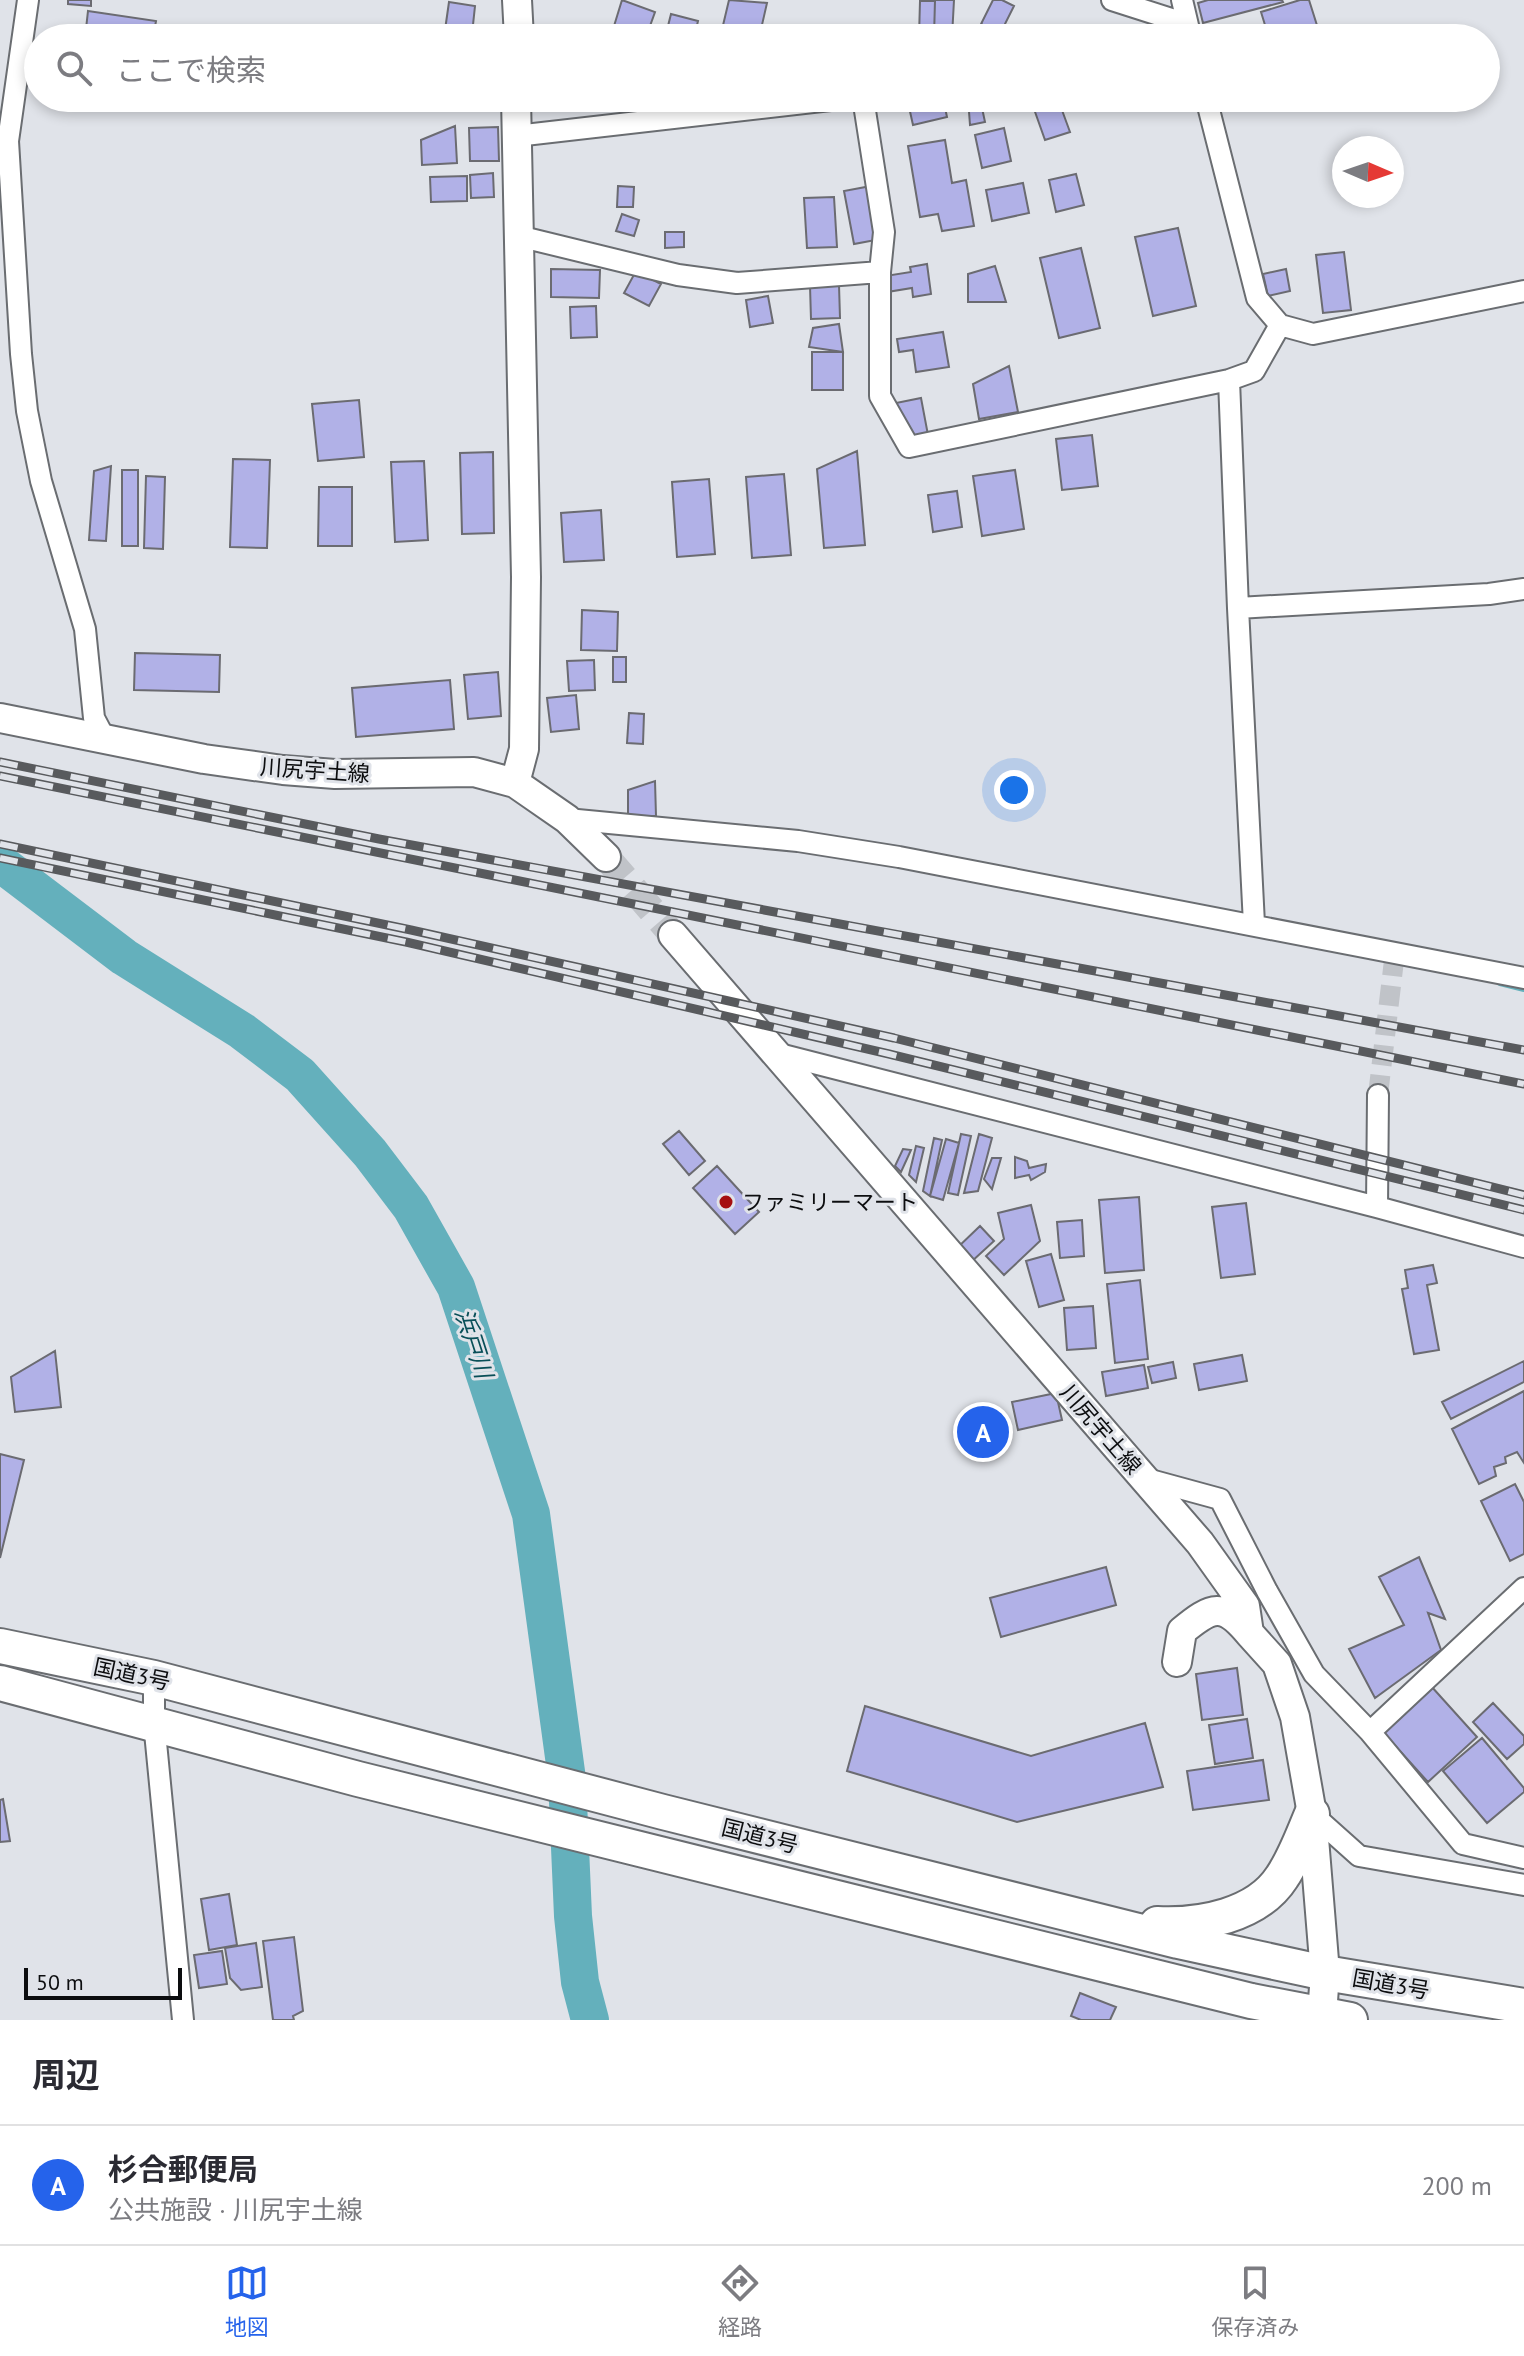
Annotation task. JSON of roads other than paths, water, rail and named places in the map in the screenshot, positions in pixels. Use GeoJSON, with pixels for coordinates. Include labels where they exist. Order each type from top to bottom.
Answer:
{"type":"FeatureCollection","features":[{"type":"Feature","properties":{"kind":"highway","name":"国道3号"},"geometry":{"type":"LineString","coordinates":[[0,1646],[154,1678],[663,1812],[1178,1941],[1325,1973],[1524,2006]]}},
{"type":"Feature","properties":{"kind":"highway","name":"国道3号"},"geometry":{"type":"LineString","coordinates":[[0,1683],[358,1779],[1251,2001],[1332,2018]]}},
{"type":"Feature","properties":{"kind":"highway"},"geometry":{"type":"LineString","coordinates":[[1097,1920],[1174,1925],[1216,1920],[1247,1906],[1265,1896],[1281,1879],[1312,1814]]}},
{"type":"Feature","properties":{"kind":"main road"},"geometry":{"type":"LineString","coordinates":[[517,0],[518,24]]}},
{"type":"Feature","properties":{"kind":"main road"},"geometry":{"type":"LineString","coordinates":[[515,783],[524,749],[526,708],[516,112]]}},
{"type":"Feature","properties":{"kind":"main road","name":"川尻宇土線"},"geometry":{"type":"LineString","coordinates":[[0,718],[204,759],[283,770],[335,774],[474,772],[515,783],[567,819],[606,857]]}},
{"type":"Feature","properties":{"kind":"main road","name":"川尻宇土線"},"geometry":{"type":"LineString","coordinates":[[673,935],[1200,1543],[1245,1606],[1249,1633],[1277,1664],[1295,1717],[1312,1814],[1325,1973],[1332,2018]]}},
{"type":"Feature","properties":{"kind":"main road"},"geometry":{"type":"LineString","coordinates":[[1177,1662],[1182,1631],[1204,1612],[1223,1610],[1233,1614],[1249,1633]]}},
{"type":"Feature","properties":{"kind":"street"},"geometry":{"type":"LineString","coordinates":[[25,24],[28,0]]}},
{"type":"Feature","properties":{"kind":"street"},"geometry":{"type":"LineString","coordinates":[[1112,0],[1172,24]]}},
{"type":"Feature","properties":{"kind":"street"},"geometry":{"type":"LineString","coordinates":[[1182,0],[1187,24]]}},
{"type":"Feature","properties":{"kind":"street"},"geometry":{"type":"LineString","coordinates":[[24,28],[8,141],[21,354],[27,411],[41,481],[85,629],[94,737]]}},
{"type":"Feature","properties":{"kind":"street"},"geometry":{"type":"LineString","coordinates":[[516,136],[726,112]]}},
{"type":"Feature","properties":{"kind":"street"},"geometry":{"type":"LineString","coordinates":[[865,112],[884,232],[880,272],[880,396],[909,447],[1229,380],[1254,371],[1280,325]]}},
{"type":"Feature","properties":{"kind":"street"},"geometry":{"type":"LineString","coordinates":[[1210,112],[1257,298],[1280,325],[1313,334],[1524,291]]}},
{"type":"Feature","properties":{"kind":"street"},"geometry":{"type":"LineString","coordinates":[[518,236],[678,275],[737,283],[880,272]]}},
{"type":"Feature","properties":{"kind":"street"},"geometry":{"type":"LineString","coordinates":[[1229,380],[1254,924]]}},
{"type":"Feature","properties":{"kind":"street"},"geometry":{"type":"LineString","coordinates":[[1238,608],[1489,594],[1524,589]]}},
{"type":"Feature","properties":{"kind":"street"},"geometry":{"type":"LineString","coordinates":[[567,819],[798,841],[870,852],[1524,978]]}},
{"type":"Feature","properties":{"kind":"street"},"geometry":{"type":"LineString","coordinates":[[775,1053],[1524,1247]]}},
{"type":"Feature","properties":{"kind":"street"},"geometry":{"type":"LineString","coordinates":[[1377,1207],[1378,1095]]}},
{"type":"Feature","properties":{"kind":"street"},"geometry":{"type":"LineString","coordinates":[[1143,1478],[1220,1499],[1314,1674],[1370,1732],[1463,1844],[1524,1858]]}},
{"type":"Feature","properties":{"kind":"street"},"geometry":{"type":"LineString","coordinates":[[1370,1732],[1524,1588]]}},
{"type":"Feature","properties":{"kind":"street"},"geometry":{"type":"LineString","coordinates":[[154,1678],[154,1722],[183,2020]]}},
{"type":"Feature","properties":{"kind":"street"},"geometry":{"type":"LineString","coordinates":[[1312,1814],[1359,1856],[1524,1885]]}},
{"type":"Feature","properties":{"kind":"waterway","name":"浜戸川"},"geometry":{"type":"LineString","coordinates":[[0,863],[124,957],[242,1031],[300,1075],[370,1153],[411,1207],[456,1287],[531,1514],[567,1779],[573,1916],[580,1982],[590,2020]]}},
{"type":"Feature","properties":{"kind":"waterway"},"geometry":{"type":"LineString","coordinates":[[1500,983],[1524,989]]}},
{"type":"Feature","properties":{"kind":"tunnel"},"geometry":{"type":"LineString","coordinates":[[606,857],[673,935]]}},
{"type":"Feature","properties":{"kind":"tunnel"},"geometry":{"type":"LineString","coordinates":[[1378,1095],[1395,952]]}},
{"type":"Feature","properties":{"kind":"railway"},"geometry":{"type":"LineString","coordinates":[[0,762],[379,839],[1524,1050]]}},
{"type":"Feature","properties":{"kind":"railway"},"geometry":{"type":"LineString","coordinates":[[0,776],[1524,1084]]}},
{"type":"Feature","properties":{"kind":"railway"},"geometry":{"type":"LineString","coordinates":[[0,844],[411,930],[894,1038],[1524,1195]]}},
{"type":"Feature","properties":{"kind":"railway"},"geometry":{"type":"LineString","coordinates":[[0,858],[406,942],[889,1054],[1524,1210]]}},
{"type":"Feature","properties":{"kind":"place","name":"ファミリーマート"},"geometry":{"type":"Point","coordinates":[726,1202]}},
{"type":"Feature","properties":{"kind":"place","name":"杉合郵便局"},"geometry":{"type":"Point","coordinates":[983,1432]}}]}
